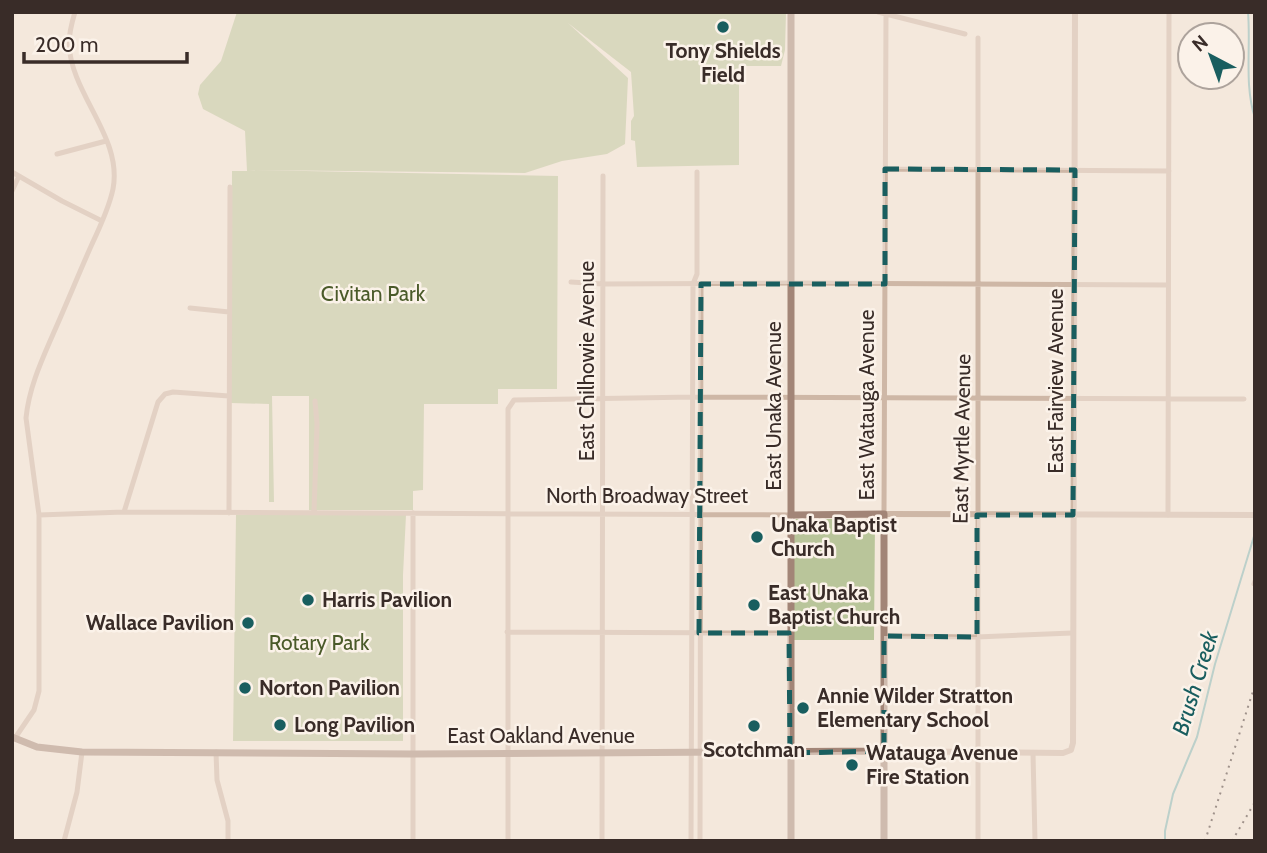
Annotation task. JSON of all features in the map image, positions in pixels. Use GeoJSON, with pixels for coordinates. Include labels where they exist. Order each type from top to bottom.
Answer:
{"type":"FeatureCollection","features":[{"type":"Feature","properties":{"kind":"main road","name":"East Unaka Avenue"},"geometry":{"type":"LineString","coordinates":[[791,841],[789,633],[792,515],[792,12]]}},
{"type":"Feature","properties":{"kind":"main road","name":"North Broadway Street"},"geometry":{"type":"LineString","coordinates":[[792,515],[884,514]]}},
{"type":"Feature","properties":{"kind":"main road","name":"East Watauga Avenue"},"geometry":{"type":"LineString","coordinates":[[884,514],[884,841]]}},
{"type":"Feature","properties":{"kind":"main road","name":"East Oakland Avenue"},"geometry":{"type":"LineString","coordinates":[[13,739],[37,747],[82,751],[602,754],[884,751]]}},
{"type":"Feature","properties":{"kind":"street"},"geometry":{"type":"LineString","coordinates":[[13,739],[34,710],[39,691],[38,514],[26,418],[30,392],[113,189],[112,160],[106,141],[83,95],[73,64],[69,43],[75,12]]}},
{"type":"Feature","properties":{"kind":"street"},"geometry":{"type":"LineString","coordinates":[[878,12],[965,34]]}},
{"type":"Feature","properties":{"kind":"street","name":"East Fairview Avenue"},"geometry":{"type":"LineString","coordinates":[[1071,750],[1075,12]]}},
{"type":"Feature","properties":{"kind":"street"},"geometry":{"type":"LineString","coordinates":[[1168,515],[1169,12]]}},
{"type":"Feature","properties":{"kind":"street","name":"East Watauga Avenue"},"geometry":{"type":"LineString","coordinates":[[884,514],[886,13]]}},
{"type":"Feature","properties":{"kind":"street","name":"East Myrtle Avenue"},"geometry":{"type":"LineString","coordinates":[[978,38],[978,841]]}},
{"type":"Feature","properties":{"kind":"street"},"geometry":{"type":"LineString","coordinates":[[57,154],[106,141]]}},
{"type":"Feature","properties":{"kind":"street"},"geometry":{"type":"LineString","coordinates":[[885,169],[1169,171]]}},
{"type":"Feature","properties":{"kind":"street"},"geometry":{"type":"LineString","coordinates":[[12,172],[102,221]]}},
{"type":"Feature","properties":{"kind":"street"},"geometry":{"type":"LineString","coordinates":[[697,172],[697,274],[693,284],[697,398]]}},
{"type":"Feature","properties":{"kind":"street"},"geometry":{"type":"LineString","coordinates":[[12,191],[19,176]]}},
{"type":"Feature","properties":{"kind":"street","name":"East Chilhowie Avenue"},"geometry":{"type":"LineString","coordinates":[[602,841],[603,176]]}},
{"type":"Feature","properties":{"kind":"street"},"geometry":{"type":"LineString","coordinates":[[229,513],[230,187]]}},
{"type":"Feature","properties":{"kind":"street"},"geometry":{"type":"LineString","coordinates":[[697,274],[701,284],[695,632],[700,841]]}},
{"type":"Feature","properties":{"kind":"street"},"geometry":{"type":"LineString","coordinates":[[572,282],[1168,285]]}},
{"type":"Feature","properties":{"kind":"street"},"geometry":{"type":"LineString","coordinates":[[190,308],[229,312]]}},
{"type":"Feature","properties":{"kind":"street"},"geometry":{"type":"LineString","coordinates":[[124,512],[158,402],[165,394],[173,392],[229,396]]}},
{"type":"Feature","properties":{"kind":"street"},"geometry":{"type":"LineString","coordinates":[[508,841],[509,404],[519,398],[1244,399]]}},
{"type":"Feature","properties":{"kind":"street"},"geometry":{"type":"LineString","coordinates":[[314,512],[317,424],[315,401]]}},
{"type":"Feature","properties":{"kind":"street","name":"North Broadway Street"},"geometry":{"type":"LineString","coordinates":[[38,514],[314,512],[792,515]]}},
{"type":"Feature","properties":{"kind":"street"},"geometry":{"type":"LineString","coordinates":[[413,513],[413,841]]}},
{"type":"Feature","properties":{"kind":"street","name":"North Broadway Street"},"geometry":{"type":"LineString","coordinates":[[884,514],[1255,515]]}},
{"type":"Feature","properties":{"kind":"street"},"geometry":{"type":"LineString","coordinates":[[507,632],[789,633]]}},
{"type":"Feature","properties":{"kind":"street"},"geometry":{"type":"LineString","coordinates":[[884,636],[977,637],[1072,633]]}},
{"type":"Feature","properties":{"kind":"street","name":"East Oakland Avenue"},"geometry":{"type":"LineString","coordinates":[[884,751],[1063,753],[1071,750]]}},
{"type":"Feature","properties":{"kind":"street"},"geometry":{"type":"LineString","coordinates":[[64,841],[78,792],[82,751]]}},
{"type":"Feature","properties":{"kind":"street"},"geometry":{"type":"LineString","coordinates":[[216,752],[217,780],[228,821],[228,841]]}},
{"type":"Feature","properties":{"kind":"street"},"geometry":{"type":"LineString","coordinates":[[691,841],[696,752]]}},
{"type":"Feature","properties":{"kind":"street"},"geometry":{"type":"LineString","coordinates":[[1033,752],[1035,841]]}},
{"type":"Feature","properties":{"kind":"highlighted area"},"geometry":{"type":"Polygon","coordinates":[[[885,169],[1075,170],[1073,515],[977,515],[977,637],[884,636],[884,751],[790,753],[789,633],[699,633],[701,284],[885,284],[885,169]]]}},
{"type":"Feature","properties":{"kind":"green space","name":"Civitan Park"},"geometry":{"type":"Polygon","coordinates":[[[237,12],[786,12],[785,50],[781,66],[739,66],[739,165],[637,167],[635,141],[631,140],[631,121],[634,116],[631,72],[568,23],[628,78],[625,144],[607,154],[562,161],[525,173],[249,170],[558,176],[557,389],[498,389],[498,404],[424,404],[423,490],[413,491],[413,510],[309,510],[309,396],[272,396],[274,502],[269,502],[269,404],[231,403],[232,171],[247,171],[245,131],[203,109],[198,94],[200,85],[221,61],[237,12]]]}},
{"type":"Feature","properties":{"kind":"green space","name":"Rotary Park"},"geometry":{"type":"Polygon","coordinates":[[[236,515],[406,515],[403,575],[403,741],[233,741],[236,515]]]}},
{"type":"Feature","properties":{"kind":"green space"},"geometry":{"type":"Polygon","coordinates":[[[793,519],[875,519],[874,640],[791,640],[793,519]]]}},
{"type":"Feature","properties":{"kind":"waterway","name":"Brush Creek"},"geometry":{"type":"LineString","coordinates":[[1248,12],[1249,79],[1255,118]]}},
{"type":"Feature","properties":{"kind":"waterway","name":"Brush Creek"},"geometry":{"type":"LineString","coordinates":[[1165,841],[1173,794],[1197,737],[1215,664],[1255,533]]}},
{"type":"Feature","properties":{"kind":"railway"},"geometry":{"type":"LineString","coordinates":[[1205,841],[1255,685]]}},
{"type":"Feature","properties":{"kind":"railway"},"geometry":{"type":"LineString","coordinates":[[1232,841],[1255,802]]}},
{"type":"Feature","properties":{"kind":"place","name":"Tony Shields Field"},"geometry":{"type":"Point","coordinates":[723,27]}},
{"type":"Feature","properties":{"kind":"place","name":"Unaka Baptist Church"},"geometry":{"type":"Point","coordinates":[757,537]}},
{"type":"Feature","properties":{"kind":"place","name":"Harris Pavilion"},"geometry":{"type":"Point","coordinates":[308,600]}},
{"type":"Feature","properties":{"kind":"place","name":"East Unaka Baptist Church"},"geometry":{"type":"Point","coordinates":[754,605]}},
{"type":"Feature","properties":{"kind":"place","name":"Wallace Pavilion"},"geometry":{"type":"Point","coordinates":[248,623]}},
{"type":"Feature","properties":{"kind":"place","name":"Norton Pavilion"},"geometry":{"type":"Point","coordinates":[245,688]}},
{"type":"Feature","properties":{"kind":"place","name":"Annie Wilder Stratton Elementary School"},"geometry":{"type":"Point","coordinates":[803,708]}},
{"type":"Feature","properties":{"kind":"place","name":"Long Pavilion"},"geometry":{"type":"Point","coordinates":[280,725]}},
{"type":"Feature","properties":{"kind":"place","name":"Scotchman"},"geometry":{"type":"Point","coordinates":[754,726]}},
{"type":"Feature","properties":{"kind":"place","name":"Watauga Avenue Fire Station"},"geometry":{"type":"Point","coordinates":[852,765]}}]}
